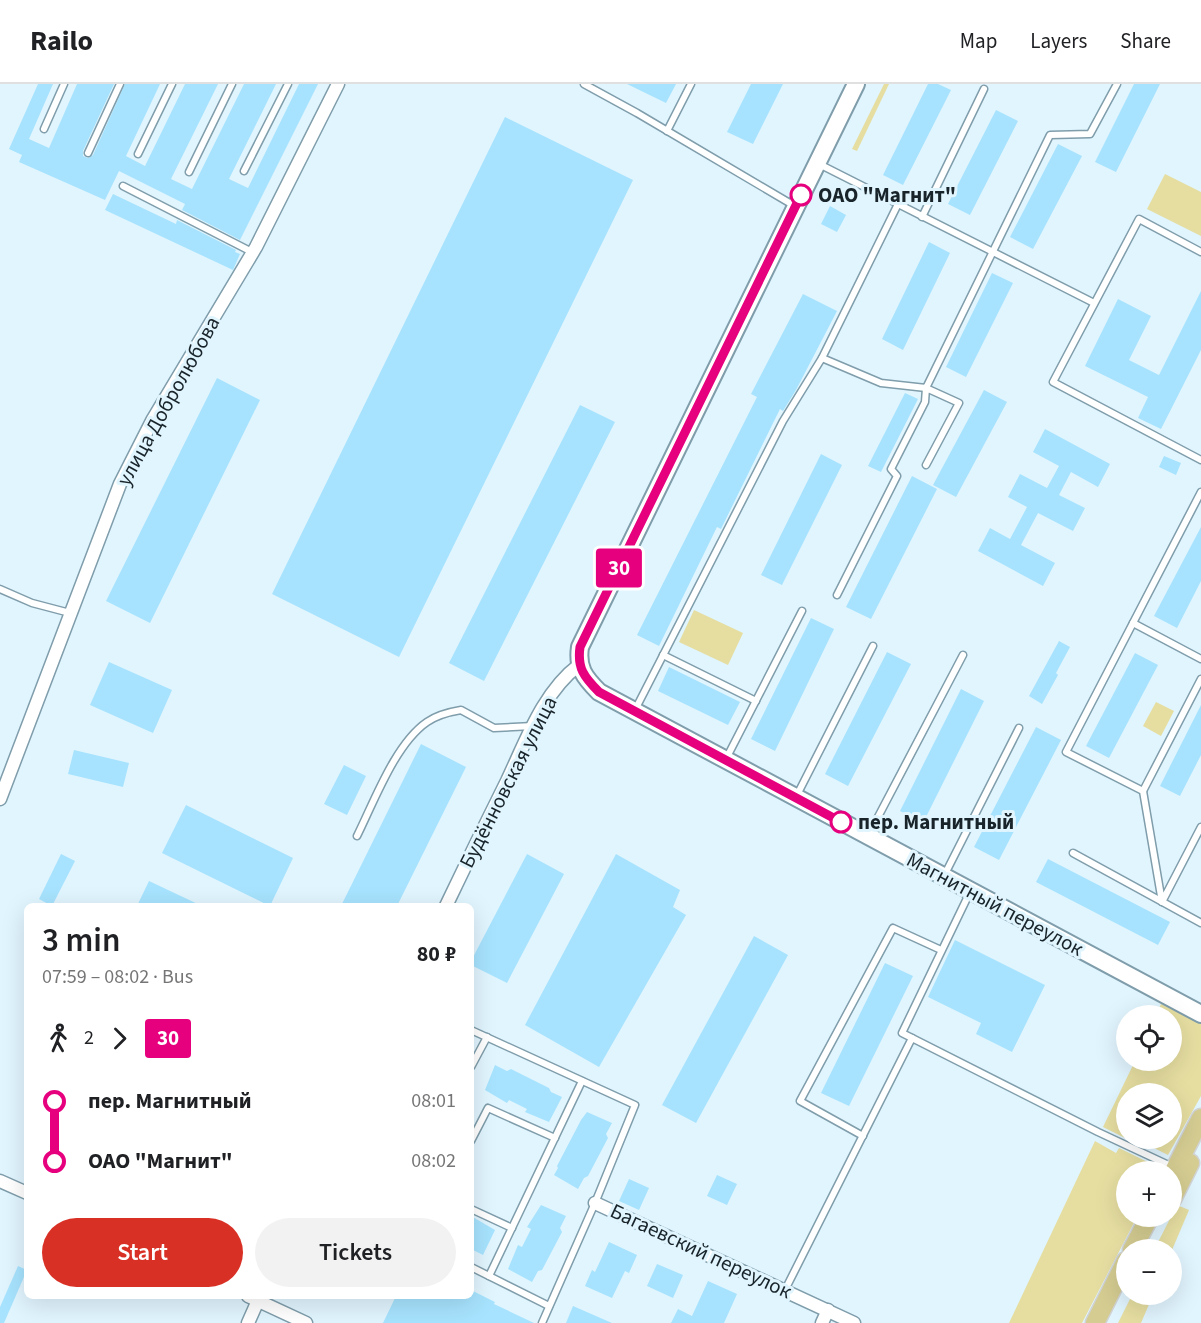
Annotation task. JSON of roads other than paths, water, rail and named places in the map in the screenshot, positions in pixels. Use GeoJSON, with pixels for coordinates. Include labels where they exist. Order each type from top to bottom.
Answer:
{"type":"FeatureCollection","features":[{"type":"Feature","properties":{"kind":"main road"},"geometry":{"type":"LineString","coordinates":[[579,665],[580,647],[856,84]]}},
{"type":"Feature","properties":{"kind":"main road","name":"Магнитный переулок"},"geometry":{"type":"LineString","coordinates":[[579,665],[585,678],[599,692],[1201,1014]]}},
{"type":"Feature","properties":{"kind":"main road"},"geometry":{"type":"LineString","coordinates":[[1178,1161],[1201,1118]]}},
{"type":"Feature","properties":{"kind":"main road"},"geometry":{"type":"LineString","coordinates":[[1182,1180],[1201,1143]]}},
{"type":"Feature","properties":{"kind":"main road"},"geometry":{"type":"LineString","coordinates":[[1095,1323],[1116,1281]]}},
{"type":"Feature","properties":{"kind":"main road"},"geometry":{"type":"LineString","coordinates":[[1107,1323],[1116,1305]]}},
{"type":"Feature","properties":{"kind":"street","name":"улица Добролюбова"},"geometry":{"type":"LineString","coordinates":[[0,799],[120,484],[148,428],[253,253],[338,84]]}},
{"type":"Feature","properties":{"kind":"street","name":"Будённовская улица"},"geometry":{"type":"LineString","coordinates":[[447,903],[534,726],[565,675],[579,665]]}},
{"type":"Feature","properties":{"kind":"street"},"geometry":{"type":"LineString","coordinates":[[0,1181],[24,1192]]}},
{"type":"Feature","properties":{"kind":"street","name":"Багаевский переулок"},"geometry":{"type":"LineString","coordinates":[[595,1203],[854,1323]]}},
{"type":"Feature","properties":{"kind":"street"},"geometry":{"type":"LineString","coordinates":[[248,1323],[255,1299]]}},
{"type":"Feature","properties":{"kind":"street"},"geometry":{"type":"LineString","coordinates":[[257,1299],[306,1323]]}},
{"type":"Feature","properties":{"kind":"street"},"geometry":{"type":"LineString","coordinates":[[822,1323],[828,1310]]}},
{"type":"Feature","properties":{"kind":"lane"},"geometry":{"type":"LineString","coordinates":[[44,129],[64,84]]}},
{"type":"Feature","properties":{"kind":"lane"},"geometry":{"type":"LineString","coordinates":[[88,153],[120,84]]}},
{"type":"Feature","properties":{"kind":"lane"},"geometry":{"type":"LineString","coordinates":[[138,154],[172,84]]}},
{"type":"Feature","properties":{"kind":"lane"},"geometry":{"type":"LineString","coordinates":[[189,172],[232,84]]}},
{"type":"Feature","properties":{"kind":"lane"},"geometry":{"type":"LineString","coordinates":[[244,171],[288,84]]}},
{"type":"Feature","properties":{"kind":"lane"},"geometry":{"type":"LineString","coordinates":[[584,84],[796,207]]}},
{"type":"Feature","properties":{"kind":"lane"},"geometry":{"type":"LineString","coordinates":[[667,131],[691,84]]}},
{"type":"Feature","properties":{"kind":"lane"},"geometry":{"type":"LineString","coordinates":[[837,595],[897,476],[891,469],[925,402],[926,388],[1050,135],[1090,134],[1117,84]]}},
{"type":"Feature","properties":{"kind":"lane"},"geometry":{"type":"LineString","coordinates":[[922,217],[984,89]]}},
{"type":"Feature","properties":{"kind":"lane"},"geometry":{"type":"LineString","coordinates":[[817,163],[1094,303]]}},
{"type":"Feature","properties":{"kind":"lane"},"geometry":{"type":"LineString","coordinates":[[123,186],[253,253]]}},
{"type":"Feature","properties":{"kind":"lane"},"geometry":{"type":"LineString","coordinates":[[635,711],[783,421],[822,358],[898,204]]}},
{"type":"Feature","properties":{"kind":"lane"},"geometry":{"type":"LineString","coordinates":[[1201,252],[1139,219],[1053,382],[1201,460]]}},
{"type":"Feature","properties":{"kind":"lane"},"geometry":{"type":"LineString","coordinates":[[822,358],[881,383],[926,388],[958,403],[926,465]]}},
{"type":"Feature","properties":{"kind":"lane"},"geometry":{"type":"LineString","coordinates":[[1143,791],[1066,752],[1201,492]]}},
{"type":"Feature","properties":{"kind":"lane"},"geometry":{"type":"LineString","coordinates":[[0,589],[32,603],[70,613]]}},
{"type":"Feature","properties":{"kind":"lane"},"geometry":{"type":"LineString","coordinates":[[726,760],[802,611]]}},
{"type":"Feature","properties":{"kind":"lane"},"geometry":{"type":"LineString","coordinates":[[1133,623],[1201,659]]}},
{"type":"Feature","properties":{"kind":"lane"},"geometry":{"type":"LineString","coordinates":[[796,797],[873,646]]}},
{"type":"Feature","properties":{"kind":"lane"},"geometry":{"type":"LineString","coordinates":[[663,655],[756,701]]}},
{"type":"Feature","properties":{"kind":"lane"},"geometry":{"type":"LineString","coordinates":[[868,836],[963,655]]}},
{"type":"Feature","properties":{"kind":"lane"},"geometry":{"type":"LineString","coordinates":[[1162,902],[1143,791],[1201,679]]}},
{"type":"Feature","properties":{"kind":"lane"},"geometry":{"type":"LineString","coordinates":[[357,836],[402,746],[426,723],[442,714],[461,710],[494,728],[534,726]]}},
{"type":"Feature","properties":{"kind":"lane"},"geometry":{"type":"LineString","coordinates":[[944,877],[1019,728]]}},
{"type":"Feature","properties":{"kind":"lane"},"geometry":{"type":"LineString","coordinates":[[1162,902],[1201,827]]}},
{"type":"Feature","properties":{"kind":"lane"},"geometry":{"type":"LineString","coordinates":[[1073,853],[1201,923]]}},
{"type":"Feature","properties":{"kind":"lane"},"geometry":{"type":"LineString","coordinates":[[970,891],[902,1033],[1154,1161]]}},
{"type":"Feature","properties":{"kind":"lane"},"geometry":{"type":"LineString","coordinates":[[862,1136],[800,1101],[892,928],[941,950]]}},
{"type":"Feature","properties":{"kind":"lane"},"geometry":{"type":"LineString","coordinates":[[474,1031],[635,1105],[595,1203]]}},
{"type":"Feature","properties":{"kind":"lane"},"geometry":{"type":"LineString","coordinates":[[474,1061],[487,1036]]}},
{"type":"Feature","properties":{"kind":"lane"},"geometry":{"type":"LineString","coordinates":[[785,1290],[912,1038]]}},
{"type":"Feature","properties":{"kind":"lane"},"geometry":{"type":"LineString","coordinates":[[489,1276],[582,1081]]}},
{"type":"Feature","properties":{"kind":"lane"},"geometry":{"type":"LineString","coordinates":[[474,1135],[488,1108],[555,1138]]}},
{"type":"Feature","properties":{"kind":"lane","name":"Багаевский переулок"},"geometry":{"type":"LineString","coordinates":[[542,1323],[595,1203]]}},
{"type":"Feature","properties":{"kind":"lane"},"geometry":{"type":"LineString","coordinates":[[474,1210],[512,1228]]}},
{"type":"Feature","properties":{"kind":"lane"},"geometry":{"type":"LineString","coordinates":[[474,1269],[549,1306]]}},
{"type":"Feature","properties":{"kind":"place","name":"ОАО \"Магнит\""},"geometry":{"type":"Point","coordinates":[801,195]}},
{"type":"Feature","properties":{"kind":"place","name":"пер. Магнитный"},"geometry":{"type":"Point","coordinates":[841,822]}}]}
